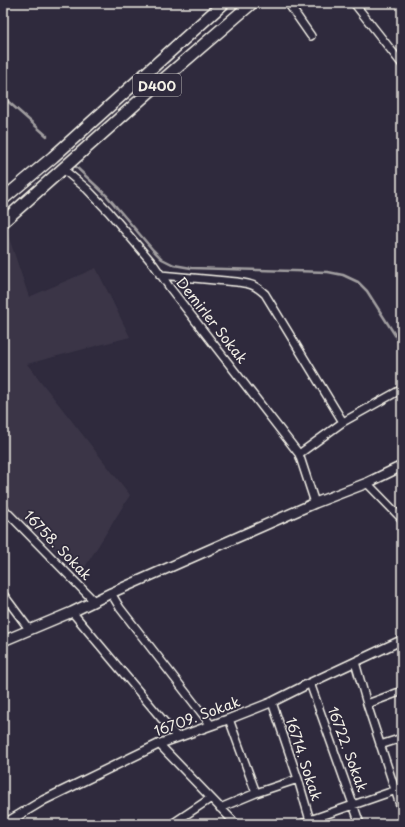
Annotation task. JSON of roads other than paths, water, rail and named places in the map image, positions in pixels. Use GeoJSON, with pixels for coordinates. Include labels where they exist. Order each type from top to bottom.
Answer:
{"type":"FeatureCollection","features":[{"type":"Feature","properties":{"kind":"highway","name":"D400"},"geometry":{"type":"LineString","coordinates":[[3,199],[53,157],[224,3]]}},
{"type":"Feature","properties":{"kind":"highway","name":"D400"},"geometry":{"type":"LineString","coordinates":[[3,222],[252,3]]}},
{"type":"Feature","properties":{"kind":"main road"},"geometry":{"type":"LineString","coordinates":[[3,641],[315,504],[367,483],[402,466]]}},
{"type":"Feature","properties":{"kind":"street"},"geometry":{"type":"LineString","coordinates":[[288,3],[311,36]]}},
{"type":"Feature","properties":{"kind":"street"},"geometry":{"type":"LineString","coordinates":[[354,3],[401,59]]}},
{"type":"Feature","properties":{"kind":"street","name":"Demirler Sokak"},"geometry":{"type":"LineString","coordinates":[[63,169],[101,203],[154,265],[160,275],[299,454],[315,504]]}},
{"type":"Feature","properties":{"kind":"street"},"geometry":{"type":"LineString","coordinates":[[160,275],[237,282],[257,287],[265,294],[343,422]]}},
{"type":"Feature","properties":{"kind":"street"},"geometry":{"type":"LineString","coordinates":[[299,454],[343,422],[402,389]]}},
{"type":"Feature","properties":{"kind":"street"},"geometry":{"type":"LineString","coordinates":[[367,483],[402,519]]}},
{"type":"Feature","properties":{"kind":"street","name":"16758. Sokak"},"geometry":{"type":"LineString","coordinates":[[3,508],[94,601]]}},
{"type":"Feature","properties":{"kind":"street"},"geometry":{"type":"LineString","coordinates":[[111,593],[120,608],[211,725]]}},
{"type":"Feature","properties":{"kind":"street"},"geometry":{"type":"LineString","coordinates":[[3,594],[29,629]]}},
{"type":"Feature","properties":{"kind":"street"},"geometry":{"type":"LineString","coordinates":[[72,612],[177,737]]}},
{"type":"Feature","properties":{"kind":"street","name":"16709. Sokak"},"geometry":{"type":"LineString","coordinates":[[4,824],[44,800],[159,744],[272,702],[402,640]]}},
{"type":"Feature","properties":{"kind":"street"},"geometry":{"type":"LineString","coordinates":[[355,662],[380,745],[399,789],[402,811]]}},
{"type":"Feature","properties":{"kind":"street","name":"16722. Sokak"},"geometry":{"type":"LineString","coordinates":[[310,683],[360,824]]}},
{"type":"Feature","properties":{"kind":"street"},"geometry":{"type":"LineString","coordinates":[[367,704],[402,691]]}},
{"type":"Feature","properties":{"kind":"street","name":"16714. Sokak"},"geometry":{"type":"LineString","coordinates":[[272,702],[298,778],[311,822]]}},
{"type":"Feature","properties":{"kind":"street"},"geometry":{"type":"LineString","coordinates":[[229,719],[256,793]]}},
{"type":"Feature","properties":{"kind":"street"},"geometry":{"type":"LineString","coordinates":[[380,745],[402,738]]}},
{"type":"Feature","properties":{"kind":"street"},"geometry":{"type":"LineString","coordinates":[[159,744],[236,824]]}},
{"type":"Feature","properties":{"kind":"street"},"geometry":{"type":"LineString","coordinates":[[220,808],[298,778]]}},
{"type":"Feature","properties":{"kind":"street"},"geometry":{"type":"LineString","coordinates":[[302,824],[399,789]]}},
{"type":"Feature","properties":{"kind":"street"},"geometry":{"type":"LineString","coordinates":[[172,824],[211,798]]}},
{"type":"Feature","properties":{"kind":"waterway"},"geometry":{"type":"LineString","coordinates":[[3,97],[47,136]]}},
{"type":"Feature","properties":{"kind":"waterway"},"geometry":{"type":"LineString","coordinates":[[75,166],[107,196],[162,259],[174,265],[191,268],[328,272],[343,275],[358,282],[367,291],[402,346]]}}]}
